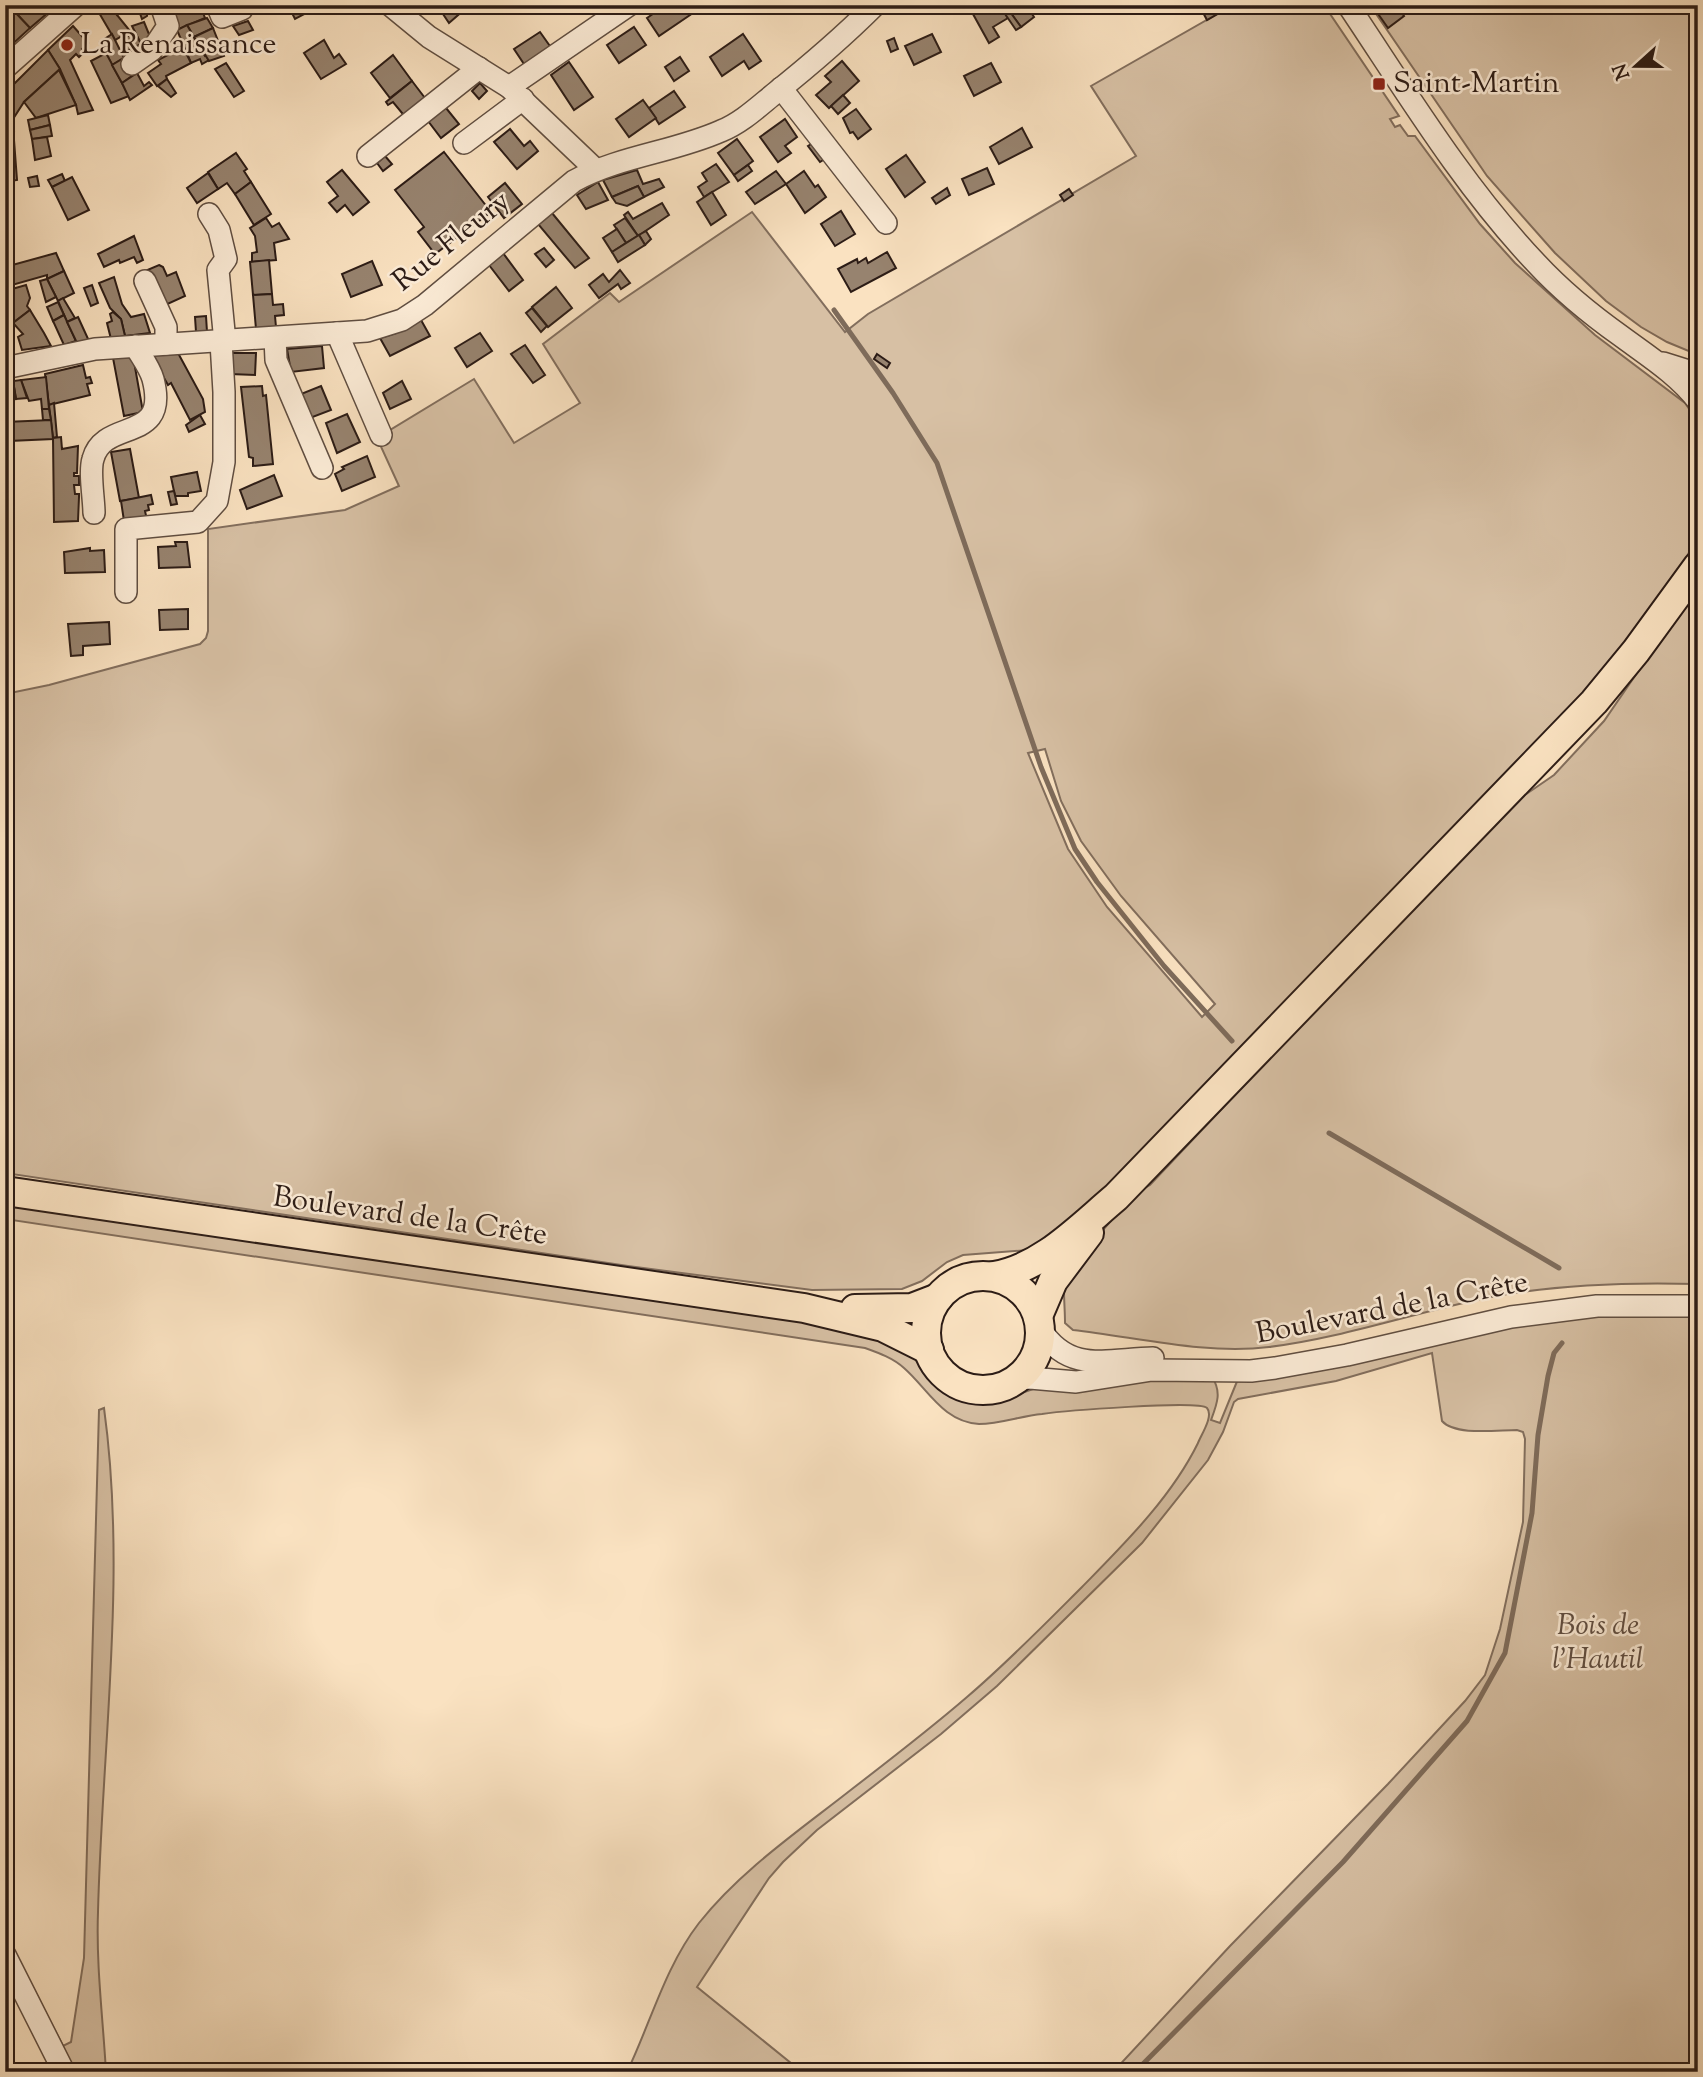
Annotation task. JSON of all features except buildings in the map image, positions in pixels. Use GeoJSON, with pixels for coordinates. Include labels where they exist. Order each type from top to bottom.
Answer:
{"type":"FeatureCollection","features":[{"type":"Feature","properties":{"kind":"main road"},"geometry":{"type":"LineString","coordinates":[[994,1276],[1026,1294],[1039,1323],[1040,1341],[1032,1363],[1017,1379],[989,1390],[961,1385],[938,1367],[929,1350],[927,1339],[928,1318],[938,1298],[946,1289],[968,1278],[1007,1274],[1035,1261],[1060,1244],[1116,1197],[1594,702],[1636,651],[1693,569]]}},
{"type":"Feature","properties":{"kind":"main road","name":"Boulevard de la Crête"},"geometry":{"type":"LineString","coordinates":[[5,1191],[804,1308],[883,1327],[929,1350]]}},
{"type":"Feature","properties":{"kind":"main road"},"geometry":{"type":"LineString","coordinates":[[1039,1323],[1053,1282],[1116,1197]]}},
{"type":"Feature","properties":{"kind":"main road","name":"Boulevard de la Crête"},"geometry":{"type":"LineString","coordinates":[[804,1308],[895,1310],[912,1308],[938,1298]]}},
{"type":"Feature","properties":{"kind":"street"},"geometry":{"type":"LineString","coordinates":[[5,68],[76,5]]}},
{"type":"Feature","properties":{"kind":"street"},"geometry":{"type":"LineString","coordinates":[[132,64],[152,50],[168,26],[161,5]]}},
{"type":"Feature","properties":{"kind":"street"},"geometry":{"type":"LineString","coordinates":[[217,5],[222,18],[242,9]]}},
{"type":"Feature","properties":{"kind":"street"},"geometry":{"type":"LineString","coordinates":[[390,5],[429,37],[516,93],[596,170]]}},
{"type":"Feature","properties":{"kind":"street"},"geometry":{"type":"LineString","coordinates":[[464,143],[516,93],[629,5]]}},
{"type":"Feature","properties":{"kind":"street","name":"Rue Fleury"},"geometry":{"type":"LineString","coordinates":[[5,368],[95,349],[367,331],[402,320],[574,181],[596,170],[725,130],[782,88],[844,36],[875,5]]}},
{"type":"Feature","properties":{"kind":"street"},"geometry":{"type":"LineString","coordinates":[[1348,5],[1465,176],[1506,230],[1564,291],[1675,377],[1698,401]]}},
{"type":"Feature","properties":{"kind":"street"},"geometry":{"type":"LineString","coordinates":[[368,156],[479,68]]}},
{"type":"Feature","properties":{"kind":"street"},"geometry":{"type":"LineString","coordinates":[[782,88],[886,223]]}},
{"type":"Feature","properties":{"kind":"street"},"geometry":{"type":"LineString","coordinates":[[126,592],[126,529],[198,522],[217,501],[224,462],[223,342],[218,270],[226,259],[219,230],[209,214]]}},
{"type":"Feature","properties":{"kind":"street"},"geometry":{"type":"LineString","coordinates":[[145,281],[166,327],[166,344]]}},
{"type":"Feature","properties":{"kind":"street"},"geometry":{"type":"LineString","coordinates":[[337,333],[381,435]]}},
{"type":"Feature","properties":{"kind":"street"},"geometry":{"type":"LineString","coordinates":[[275,338],[276,360],[322,468]]}},
{"type":"Feature","properties":{"kind":"street"},"geometry":{"type":"LineString","coordinates":[[94,513],[92,460],[101,444],[116,435],[144,425],[152,417],[155,395],[153,377],[135,345]]}},
{"type":"Feature","properties":{"kind":"street"},"geometry":{"type":"LineString","coordinates":[[1654,360],[1698,374]]}},
{"type":"Feature","properties":{"kind":"street","name":"Boulevard de la Crête"},"geometry":{"type":"LineString","coordinates":[[1039,1323],[1060,1352],[1084,1361],[1152,1358],[1233,1361],[1310,1353],[1451,1318],[1544,1301],[1621,1295],[1698,1296]]}},
{"type":"Feature","properties":{"kind":"street","name":"Boulevard de la Crête"},"geometry":{"type":"LineString","coordinates":[[1017,1379],[1076,1382],[1152,1370],[1251,1371],[1347,1355],[1511,1317],[1597,1306],[1698,1307]]}},
{"type":"Feature","properties":{"kind":"street"},"geometry":{"type":"LineString","coordinates":[[5,1955],[64,2072]]}},
{"type":"Feature","properties":{"kind":"green space"},"geometry":{"type":"Polygon","coordinates":[[[1233,5],[1324,5],[1399,116],[1390,119],[1395,127],[1400,125],[1408,136],[1415,136],[1480,224],[1515,263],[1595,335],[1685,403],[1698,425],[1698,535],[1681,568],[1608,667],[1078,1220],[1029,1250],[963,1255],[947,1262],[922,1281],[902,1289],[812,1290],[628,1266],[5,1173],[5,694],[49,685],[200,644],[208,631],[208,529],[345,510],[399,486],[377,438],[474,379],[514,443],[580,403],[543,344],[610,293],[619,302],[752,212],[845,332],[868,314],[1136,156],[1091,86],[1233,5]],[[1045,749],[1028,753],[1068,849],[1107,907],[1202,1017],[1215,1004],[1121,896],[1081,841],[1061,801],[1045,749]]]}},
{"type":"Feature","properties":{"kind":"green space"},"geometry":{"type":"Polygon","coordinates":[[[1370,5],[1698,5],[1698,351],[1691,352],[1667,342],[1641,327],[1606,301],[1555,253],[1487,176],[1370,5]]]}},
{"type":"Feature","properties":{"kind":"green space"},"geometry":{"type":"Polygon","coordinates":[[[1698,584],[1698,1284],[1592,1285],[1512,1293],[1323,1338],[1245,1349],[1196,1347],[1073,1330],[1065,1323],[1066,1280],[1094,1240],[1137,1192],[1150,1185],[1506,808],[1554,775],[1604,721],[1698,584]]]}},
{"type":"Feature","properties":{"kind":"green space","name":"Bois de l'Hautil"},"geometry":{"type":"Polygon","coordinates":[[[5,1201],[763,1314],[880,1336],[917,1359],[927,1376],[940,1389],[959,1400],[979,1404],[995,1402],[1042,1386],[1134,1377],[1212,1377],[1218,1393],[1211,1420],[1220,1423],[1238,1379],[1563,1316],[1698,1312],[1698,2072],[1113,2072],[1230,1946],[1388,1784],[1465,1701],[1485,1675],[1500,1629],[1523,1522],[1525,1439],[1523,1432],[1517,1430],[1456,1429],[1442,1421],[1432,1353],[1336,1381],[1238,1399],[1234,1402],[1223,1432],[1208,1460],[1142,1543],[997,1686],[941,1734],[817,1830],[783,1862],[769,1878],[697,1987],[802,2072],[627,2072],[659,1995],[687,1940],[699,1923],[733,1885],[772,1852],[967,1697],[1082,1587],[1146,1520],[1174,1483],[1206,1426],[1209,1416],[1207,1408],[1180,1405],[1129,1407],[1042,1414],[987,1424],[966,1422],[946,1411],[900,1364],[865,1348],[5,1219],[5,1201]]]}},
{"type":"Feature","properties":{"kind":"green space"},"geometry":{"type":"Polygon","coordinates":[[[104,1408],[111,1471],[113,1533],[111,1660],[98,1932],[106,2072],[70,2072],[5,1938],[5,1933],[63,2046],[71,2042],[84,1958],[99,1410],[104,1408]]]}},
{"type":"Feature","properties":{"kind":"waterway"},"geometry":{"type":"LineString","coordinates":[[834,310],[893,393],[937,463],[1041,767],[1075,849],[1097,882],[1164,966],[1232,1041]]}},
{"type":"Feature","properties":{"kind":"waterway"},"geometry":{"type":"LineString","coordinates":[[1329,1133],[1559,1268]]}},
{"type":"Feature","properties":{"kind":"waterway"},"geometry":{"type":"LineString","coordinates":[[1135,2072],[1343,1862],[1467,1721],[1505,1653],[1532,1513],[1538,1435],[1548,1376],[1554,1353],[1562,1343]]}},
{"type":"Feature","properties":{"kind":"place","name":"La Renaissance"},"geometry":{"type":"Point","coordinates":[67,45]}},
{"type":"Feature","properties":{"kind":"place","name":"Saint-Martin"},"geometry":{"type":"Point","coordinates":[1379,84]}}]}
